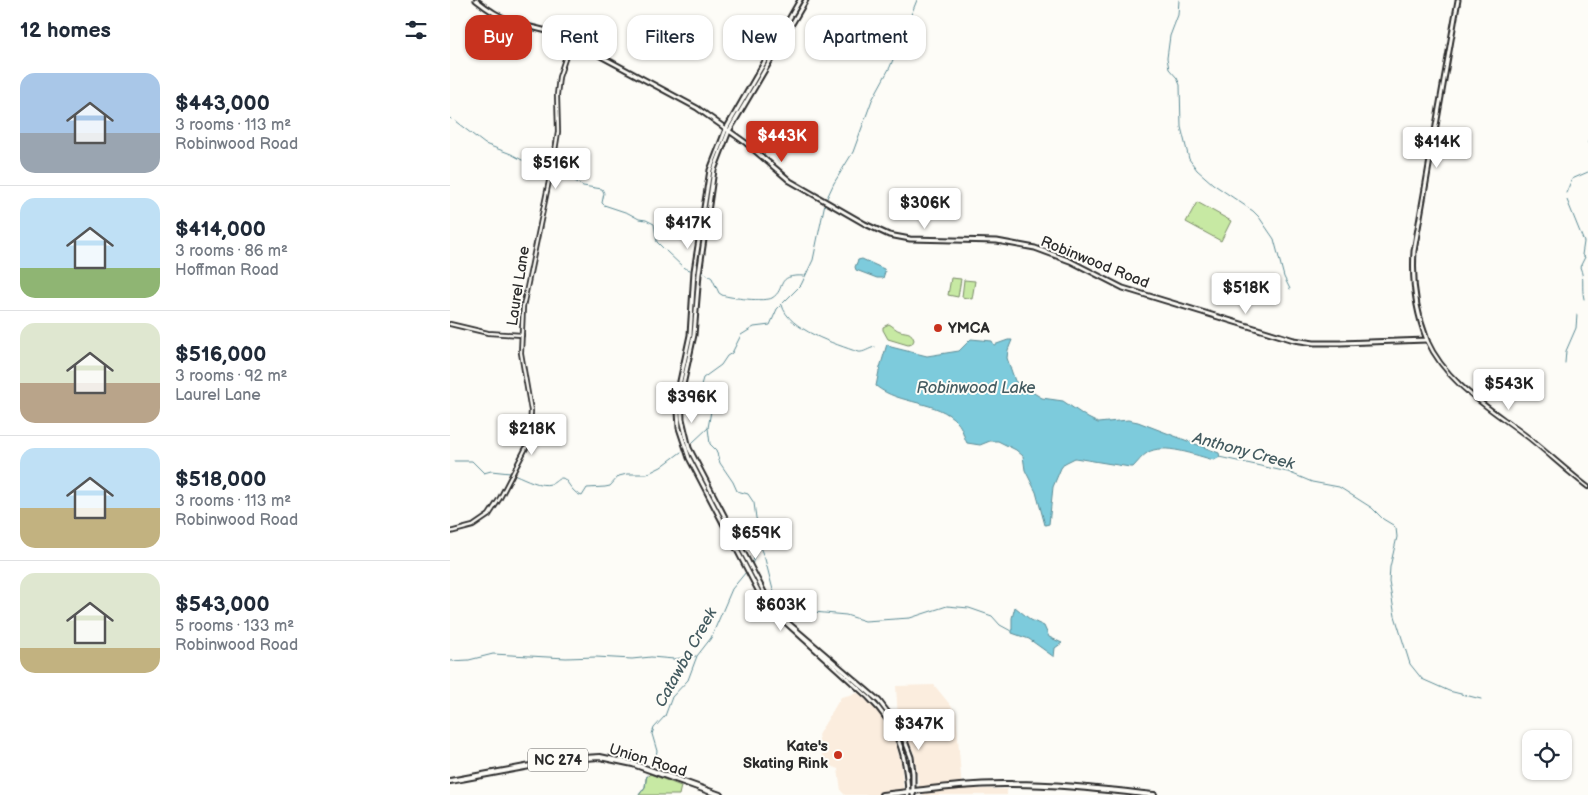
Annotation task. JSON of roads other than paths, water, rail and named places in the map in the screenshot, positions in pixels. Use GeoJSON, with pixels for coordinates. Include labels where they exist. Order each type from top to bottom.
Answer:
{"type":"FeatureCollection","features":[{"type":"Feature","properties":{"kind":"main road","name":"Robinwood Road"},"geometry":{"type":"LineString","coordinates":[[476,0],[489,10],[508,20],[542,29]]}},
{"type":"Feature","properties":{"kind":"main road"},"geometry":{"type":"LineString","coordinates":[[803,0],[728,130],[710,170],[694,271],[690,335],[678,386],[677,408],[679,428],[684,447],[752,580],[774,612],[885,715],[903,751],[908,794]]}},
{"type":"Feature","properties":{"kind":"main road"},"geometry":{"type":"LineString","coordinates":[[1427,340],[1416,301],[1413,272],[1414,251],[1458,0]]}},
{"type":"Feature","properties":{"kind":"main road","name":"Robinwood Road"},"geometry":{"type":"LineString","coordinates":[[608,60],[682,99],[728,130],[785,177],[817,197],[872,228],[899,238],[998,241],[1036,248],[1070,261],[1124,288],[1294,340],[1332,343],[1427,340]]}},
{"type":"Feature","properties":{"kind":"main road"},"geometry":{"type":"LineString","coordinates":[[728,130],[714,170],[710,192],[698,274],[694,335],[682,394],[682,420],[689,448],[765,594],[788,623],[849,677],[874,696],[887,710],[903,734],[910,754],[913,772],[913,793]]}},
{"type":"Feature","properties":{"kind":"main road","name":"Union Road"},"geometry":{"type":"LineString","coordinates":[[450,781],[560,760],[600,757],[633,764],[720,795]]}},
{"type":"Feature","properties":{"kind":"main road"},"geometry":{"type":"LineString","coordinates":[[882,795],[908,794],[971,785],[1012,784],[1154,795]]}},
{"type":"Feature","properties":{"kind":"street","name":"Laurel Lane"},"geometry":{"type":"LineString","coordinates":[[450,532],[473,526],[489,515],[529,442],[531,411],[521,353],[524,302],[554,157],[558,132],[557,95],[559,77],[565,60]]}},
{"type":"Feature","properties":{"kind":"street"},"geometry":{"type":"LineString","coordinates":[[450,324],[488,333],[522,335]]}},
{"type":"Feature","properties":{"kind":"street"},"geometry":{"type":"LineString","coordinates":[[1427,340],[1439,362],[1457,383],[1588,487]]}},
{"type":"Feature","properties":{"kind":"water"},"geometry":{"type":"Polygon","coordinates":[[[862,259],[884,269],[883,278],[877,278],[856,270],[855,267],[858,260],[862,259]]]}},
{"type":"Feature","properties":{"kind":"water","name":"Robinwood Lake"},"geometry":{"type":"Polygon","coordinates":[[[971,339],[992,341],[994,345],[1012,340],[1007,358],[1015,381],[1042,398],[1063,401],[1098,423],[1128,420],[1138,422],[1219,453],[1220,457],[1214,460],[1171,449],[1162,449],[1147,453],[1133,467],[1075,458],[1065,463],[1061,468],[1053,487],[1049,524],[1045,525],[1036,492],[1025,470],[1023,456],[1016,450],[998,441],[990,441],[980,445],[967,443],[959,424],[949,415],[929,406],[896,397],[876,386],[887,344],[891,347],[927,356],[959,351],[971,339]]]}},
{"type":"Feature","properties":{"kind":"water"},"geometry":{"type":"Polygon","coordinates":[[[1015,607],[1031,620],[1044,626],[1049,637],[1062,643],[1055,648],[1054,657],[1029,639],[1012,633],[1012,618],[1015,607]]]}},
{"type":"Feature","properties":{"kind":"waterway","name":"Catawba Creek"},"geometry":{"type":"LineString","coordinates":[[826,200],[853,152],[872,100],[890,67],[917,0]]}},
{"type":"Feature","properties":{"kind":"waterway"},"geometry":{"type":"LineString","coordinates":[[1179,0],[1178,15],[1170,36],[1167,58],[1169,69],[1180,85],[1181,127],[1189,159],[1197,170],[1213,184],[1259,217],[1274,239],[1284,277],[1290,289]]}},
{"type":"Feature","properties":{"kind":"waterway"},"geometry":{"type":"LineString","coordinates":[[455,121],[485,144],[522,160],[547,165]]}},
{"type":"Feature","properties":{"kind":"waterway"},"geometry":{"type":"LineString","coordinates":[[557,166],[561,165],[572,179],[583,186],[602,189],[604,193],[602,203],[604,205],[654,224],[657,242],[663,248]]}},
{"type":"Feature","properties":{"kind":"waterway"},"geometry":{"type":"LineString","coordinates":[[1566,193],[1572,179],[1588,172]]}},
{"type":"Feature","properties":{"kind":"waterway"},"geometry":{"type":"LineString","coordinates":[[1567,200],[1584,242],[1582,255],[1585,257],[1580,267],[1584,299]]}},
{"type":"Feature","properties":{"kind":"waterway","name":"Catawba Creek"},"geometry":{"type":"LineString","coordinates":[[752,565],[760,529],[754,503],[748,494],[737,491],[720,463],[716,450],[710,444],[708,428],[711,411],[697,399],[703,378],[721,365],[727,356],[732,353],[741,335],[754,327],[770,325],[777,309],[801,285],[813,260],[825,203]]}},
{"type":"Feature","properties":{"kind":"waterway"},"geometry":{"type":"LineString","coordinates":[[666,251],[684,268],[690,270]]}},
{"type":"Feature","properties":{"kind":"waterway"},"geometry":{"type":"LineString","coordinates":[[702,271],[712,278],[719,293],[722,295],[755,300],[772,298],[788,277],[804,276]]}},
{"type":"Feature","properties":{"kind":"waterway","name":"Anthony Creek"},"geometry":{"type":"LineString","coordinates":[[782,305],[786,314],[793,322],[814,335],[858,352],[875,347]]}},
{"type":"Feature","properties":{"kind":"waterway"},"geometry":{"type":"LineString","coordinates":[[1565,363],[1566,351],[1576,328],[1577,315]]}},
{"type":"Feature","properties":{"kind":"waterway"},"geometry":{"type":"LineString","coordinates":[[692,443],[708,428]]}},
{"type":"Feature","properties":{"kind":"waterway"},"geometry":{"type":"LineString","coordinates":[[516,475],[547,485],[562,478],[566,480],[575,492],[582,496],[587,488],[610,486],[619,476],[647,474],[661,467],[681,452]]}},
{"type":"Feature","properties":{"kind":"waterway","name":"Anthony Creek"},"geometry":{"type":"LineString","coordinates":[[1219,457],[1288,472],[1312,482],[1339,487],[1372,508],[1383,519],[1393,525],[1396,528],[1397,537],[1390,567],[1389,582],[1395,616],[1410,664],[1422,679],[1449,691],[1481,699]]}},
{"type":"Feature","properties":{"kind":"waterway"},"geometry":{"type":"LineString","coordinates":[[454,461],[472,461],[484,473],[491,471],[510,473]]}},
{"type":"Feature","properties":{"kind":"waterway"},"geometry":{"type":"LineString","coordinates":[[759,545],[765,559],[773,590],[783,604],[789,607],[803,611],[846,615],[865,621],[910,618],[947,606],[969,608],[992,616],[1000,625],[1011,631]]}},
{"type":"Feature","properties":{"kind":"waterway","name":"Catawba Creek"},"geometry":{"type":"LineString","coordinates":[[650,764],[655,760],[657,751],[652,734],[654,728],[665,716],[672,697],[688,680],[697,656],[711,638],[732,589],[746,572]]}},
{"type":"Feature","properties":{"kind":"waterway"},"geometry":{"type":"LineString","coordinates":[[450,661],[469,660],[493,654],[632,659],[651,657],[674,659],[696,656]]}},
{"type":"Feature","properties":{"kind":"waterway","name":"Catawba Creek"},"geometry":{"type":"LineString","coordinates":[[639,795],[645,787],[647,775]]}},
{"type":"Feature","properties":{"kind":"place","name":"YMCA"},"geometry":{"type":"Point","coordinates":[938,328]}},
{"type":"Feature","properties":{"kind":"place","name":"Kate's Skating Rink"},"geometry":{"type":"Point","coordinates":[838,755]}}]}
